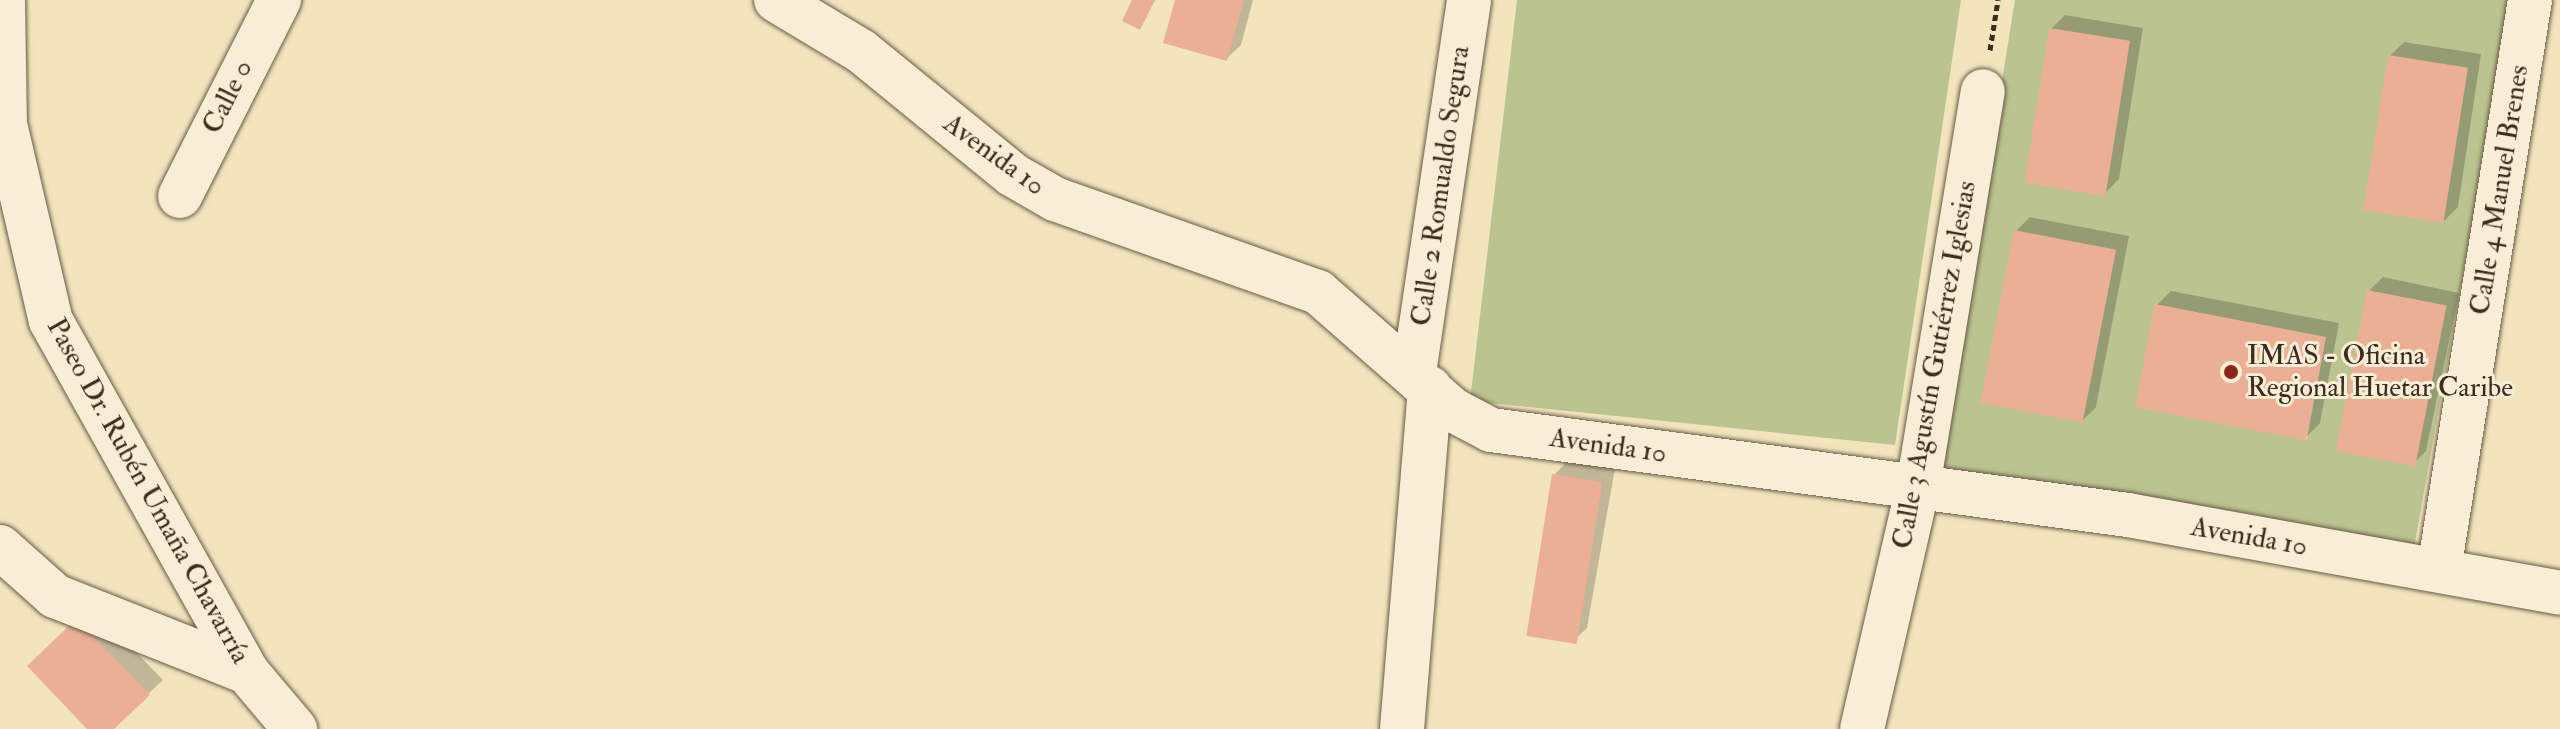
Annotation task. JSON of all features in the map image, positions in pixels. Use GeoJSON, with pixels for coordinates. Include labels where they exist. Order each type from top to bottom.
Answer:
{"type":"FeatureCollection","features":[{"type":"Feature","properties":{"kind":"street","name":"Paseo Dr. Rubén Umaña Chavarría"},"geometry":{"type":"LineString","coordinates":[[3,0],[5,124],[51,321],[247,672],[295,729]]}},
{"type":"Feature","properties":{"kind":"street","name":"Calle 0"},"geometry":{"type":"LineString","coordinates":[[180,196],[279,0]]}},
{"type":"Feature","properties":{"kind":"street","name":"Avenida 10"},"geometry":{"type":"LineString","coordinates":[[776,0],[861,51],[1033,187],[1107,222],[1318,292],[1470,423],[1491,430],[2128,515],[2560,593]]}},
{"type":"Feature","properties":{"kind":"street","name":"Calle 2 Romualdo Segura"},"geometry":{"type":"LineString","coordinates":[[1402,729],[1422,380],[1469,0]]}},
{"type":"Feature","properties":{"kind":"street","name":"Calle 4 Manuel Brenes"},"geometry":{"type":"LineString","coordinates":[[2439,570],[2530,0]]}},
{"type":"Feature","properties":{"kind":"street","name":"Calle 3 Agustín Gutiérrez Iglesias"},"geometry":{"type":"LineString","coordinates":[[1862,729],[1918,487],[1983,91]]}},
{"type":"Feature","properties":{"kind":"street"},"geometry":{"type":"LineString","coordinates":[[0,547],[55,596],[247,672]]}},
{"type":"Feature","properties":{"kind":"path"},"geometry":{"type":"LineString","coordinates":[[1983,91],[1998,0]]}},
{"type":"Feature","properties":{"kind":"green space"},"geometry":{"type":"Polygon","coordinates":[[[1517,0],[1961,0],[1895,445],[1470,401],[1517,0]]]}},
{"type":"Feature","properties":{"kind":"green space"},"geometry":{"type":"Polygon","coordinates":[[[2015,0],[2512,0],[2414,548],[1939,471],[2015,0]],[[2155,305],[2137,407],[2307,439],[2326,337],[2155,305]]]}},
{"type":"Feature","properties":{"kind":"building"},"geometry":{"type":"Polygon","coordinates":[[[1132,0],[1155,0],[1140,30],[1122,21],[1132,0]]]}},
{"type":"Feature","properties":{"kind":"building"},"geometry":{"type":"Polygon","coordinates":[[[1175,0],[1244,0],[1227,61],[1163,43],[1175,0]]]}},
{"type":"Feature","properties":{"kind":"building"},"geometry":{"type":"Polygon","coordinates":[[[2049,28],[2130,41],[2105,196],[2024,183],[2049,28]]]}},
{"type":"Feature","properties":{"kind":"building"},"geometry":{"type":"Polygon","coordinates":[[[2388,55],[2468,68],[2443,223],[2363,210],[2388,55]]]}},
{"type":"Feature","properties":{"kind":"building"},"geometry":{"type":"Polygon","coordinates":[[[2014,230],[2116,250],[2083,423],[1980,403],[2014,230]]]}},
{"type":"Feature","properties":{"kind":"building"},"geometry":{"type":"Polygon","coordinates":[[[2367,290],[2447,305],[2415,466],[2336,451],[2367,290]]]}},
{"type":"Feature","properties":{"kind":"building","name":"IMAS - Oficina Regional Huetar Caribe"},"geometry":{"type":"Polygon","coordinates":[[[2155,304],[2326,337],[2306,440],[2135,407],[2155,304]]]}},
{"type":"Feature","properties":{"kind":"building"},"geometry":{"type":"Polygon","coordinates":[[[1552,474],[1602,482],[1577,644],[1526,636],[1552,474]]]}},
{"type":"Feature","properties":{"kind":"building"},"geometry":{"type":"Polygon","coordinates":[[[76,619],[150,695],[114,729],[87,729],[27,666],[76,619]]]}},
{"type":"Feature","properties":{"kind":"place","name":"IMAS - Oficina Regional Huetar Caribe"},"geometry":{"type":"Point","coordinates":[2231,372]}}]}
